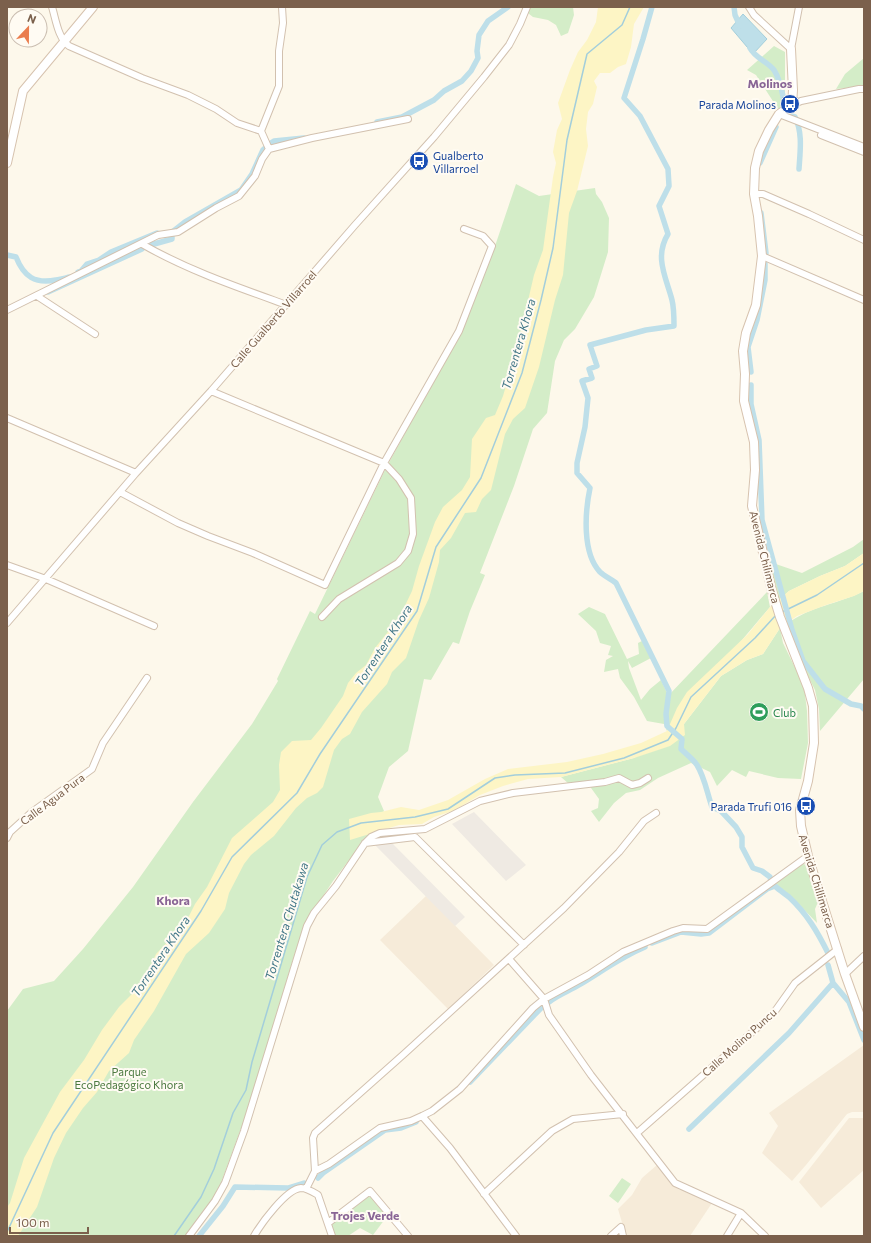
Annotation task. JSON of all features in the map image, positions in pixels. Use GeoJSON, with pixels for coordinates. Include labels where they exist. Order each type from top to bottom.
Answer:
{"type":"FeatureCollection","features":[{"type":"Feature","properties":{"kind":"street"},"geometry":{"type":"LineString","coordinates":[[52,7],[60,33],[65,42],[101,61],[188,95],[216,109],[237,123],[262,131]]}},
{"type":"Feature","properties":{"kind":"street"},"geometry":{"type":"LineString","coordinates":[[7,163],[23,92],[93,7]]}},
{"type":"Feature","properties":{"kind":"street"},"geometry":{"type":"LineString","coordinates":[[269,149],[262,131],[279,86],[279,51],[283,22],[282,7]]}},
{"type":"Feature","properties":{"kind":"street","name":"Calle Gualberto Villarroel"},"geometry":{"type":"LineString","coordinates":[[7,623],[136,473],[211,391],[355,225],[434,138],[508,45],[520,24],[527,7]]}},
{"type":"Feature","properties":{"kind":"street"},"geometry":{"type":"LineString","coordinates":[[749,7],[754,15],[791,49]]}},
{"type":"Feature","properties":{"kind":"street"},"geometry":{"type":"LineString","coordinates":[[799,7],[791,49],[793,90],[792,105],[801,101],[864,89]]}},
{"type":"Feature","properties":{"kind":"street","name":"Avenida Chilimarca"},"geometry":{"type":"LineString","coordinates":[[779,613],[772,591],[752,506],[755,470],[754,442],[744,401],[745,374],[743,351],[746,333],[756,305],[762,256],[754,194],[754,168],[769,130],[779,114],[792,105]]}},
{"type":"Feature","properties":{"kind":"street"},"geometry":{"type":"LineString","coordinates":[[779,114],[864,147]]}},
{"type":"Feature","properties":{"kind":"street"},"geometry":{"type":"LineString","coordinates":[[7,310],[158,235],[178,232],[216,208],[239,196],[255,176],[262,159],[269,149],[312,138],[408,119]]}},
{"type":"Feature","properties":{"kind":"street"},"geometry":{"type":"LineString","coordinates":[[801,122],[815,132],[864,152]]}},
{"type":"Feature","properties":{"kind":"street"},"geometry":{"type":"LineString","coordinates":[[754,194],[763,194],[864,240]]}},
{"type":"Feature","properties":{"kind":"street"},"geometry":{"type":"LineString","coordinates":[[120,492],[178,523],[253,553],[325,585],[384,463],[459,331],[492,246],[483,236],[464,229]]}},
{"type":"Feature","properties":{"kind":"street"},"geometry":{"type":"LineString","coordinates":[[142,244],[163,256],[209,276],[287,305]]}},
{"type":"Feature","properties":{"kind":"street"},"geometry":{"type":"LineString","coordinates":[[762,256],[864,300]]}},
{"type":"Feature","properties":{"kind":"street"},"geometry":{"type":"LineString","coordinates":[[37,296],[95,334]]}},
{"type":"Feature","properties":{"kind":"street"},"geometry":{"type":"LineString","coordinates":[[211,391],[384,463],[399,479],[411,498],[413,534],[408,551],[398,563],[339,599],[322,616]]}},
{"type":"Feature","properties":{"kind":"street"},"geometry":{"type":"LineString","coordinates":[[7,418],[136,473]]}},
{"type":"Feature","properties":{"kind":"street"},"geometry":{"type":"LineString","coordinates":[[7,565],[46,579],[154,626]]}},
{"type":"Feature","properties":{"kind":"street","name":"Avenida Chillimarca"},"geometry":{"type":"LineString","coordinates":[[779,613],[808,688],[813,706],[814,743],[808,782],[800,810],[801,826],[808,856],[845,974],[864,1027]]}},
{"type":"Feature","properties":{"kind":"street","name":"Calle Agua Pura"},"geometry":{"type":"LineString","coordinates":[[7,838],[10,832],[32,812],[92,769],[103,743],[147,678]]}},
{"type":"Feature","properties":{"kind":"street"},"geometry":{"type":"LineString","coordinates":[[189,1236],[215,1201],[225,1184],[244,1130],[307,926],[365,843],[380,833],[425,829],[480,801],[513,793],[605,782],[619,778],[632,785],[640,783],[648,778]]}},
{"type":"Feature","properties":{"kind":"street"},"geometry":{"type":"LineString","coordinates":[[306,1189],[315,1171],[314,1133],[564,908],[619,852],[644,821],[656,813]]}},
{"type":"Feature","properties":{"kind":"street"},"geometry":{"type":"LineString","coordinates":[[365,843],[415,837],[524,945]]}},
{"type":"Feature","properties":{"kind":"street"},"geometry":{"type":"LineString","coordinates":[[315,1171],[328,1164],[380,1128],[411,1121],[432,1111],[460,1088],[533,1008],[544,999],[588,975],[623,952],[673,930],[683,928],[707,929],[808,856]]}},
{"type":"Feature","properties":{"kind":"street","name":"Calle Molino Puncu"},"geometry":{"type":"LineString","coordinates":[[637,1133],[773,1014],[795,983],[838,949]]}},
{"type":"Feature","properties":{"kind":"street"},"geometry":{"type":"LineString","coordinates":[[845,974],[864,956]]}},
{"type":"Feature","properties":{"kind":"street"},"geometry":{"type":"LineString","coordinates":[[509,959],[544,999],[550,1015],[591,1075],[623,1114],[675,1183],[741,1213],[765,1236]]}},
{"type":"Feature","properties":{"kind":"street"},"geometry":{"type":"LineString","coordinates":[[484,1194],[552,1131],[573,1120],[623,1114]]}},
{"type":"Feature","properties":{"kind":"street"},"geometry":{"type":"LineString","coordinates":[[422,1116],[450,1148],[516,1236]]}},
{"type":"Feature","properties":{"kind":"street"},"geometry":{"type":"LineString","coordinates":[[254,1236],[288,1193],[300,1188],[306,1189],[318,1195],[332,1236]]}},
{"type":"Feature","properties":{"kind":"street"},"geometry":{"type":"LineString","coordinates":[[328,1223],[370,1191],[408,1236]]}},
{"type":"Feature","properties":{"kind":"street"},"geometry":{"type":"LineString","coordinates":[[727,1236],[741,1213]]}},
{"type":"Feature","properties":{"kind":"street"},"geometry":{"type":"LineString","coordinates":[[611,1236],[621,1227],[623,1236]]}},
{"type":"Feature","properties":{"kind":"shaded area"},"geometry":{"type":"Polygon","coordinates":[[[474,812],[526,865],[506,881],[452,824],[474,812]]]}},
{"type":"Feature","properties":{"kind":"shaded area"},"geometry":{"type":"Polygon","coordinates":[[[392,843],[465,917],[455,926],[374,844],[392,843]]]}},
{"type":"Feature","properties":{"kind":"shaded area"},"geometry":{"type":"Polygon","coordinates":[[[426,896],[494,965],[448,1009],[380,940],[426,896]]]}},
{"type":"Feature","properties":{"kind":"shaded area"},"geometry":{"type":"Polygon","coordinates":[[[864,1045],[864,1112],[852,1112],[847,1114],[792,1181],[762,1153],[778,1126],[769,1113],[864,1045]]]}},
{"type":"Feature","properties":{"kind":"shaded area"},"geometry":{"type":"Polygon","coordinates":[[[849,1118],[864,1118],[864,1170],[821,1208],[799,1182],[849,1118]]]}},
{"type":"Feature","properties":{"kind":"shaded area"},"geometry":{"type":"Polygon","coordinates":[[[657,1165],[671,1184],[680,1190],[682,1188],[712,1203],[690,1236],[626,1236],[618,1209],[632,1195],[642,1178],[657,1165]]]}},
{"type":"Feature","properties":{"kind":"green space"},"geometry":{"type":"Polygon","coordinates":[[[520,7],[573,7],[574,15],[568,33],[561,36],[556,25],[548,20],[533,17],[520,7]]]}},
{"type":"Feature","properties":{"kind":"green space"},"geometry":{"type":"Polygon","coordinates":[[[774,46],[785,52],[785,97],[788,105],[778,109],[756,75],[747,70],[774,46]]]}},
{"type":"Feature","properties":{"kind":"green space"},"geometry":{"type":"Polygon","coordinates":[[[864,58],[864,86],[836,89],[845,74],[864,58]]]}},
{"type":"Feature","properties":{"kind":"green space","name":"Parque EcoPedagógico Khora"},"geometry":{"type":"Polygon","coordinates":[[[516,184],[539,196],[595,188],[596,194],[602,202],[609,218],[608,252],[594,297],[575,329],[564,340],[555,361],[547,413],[533,429],[514,486],[480,573],[485,575],[470,611],[459,644],[453,642],[431,680],[424,679],[408,751],[389,767],[378,797],[384,811],[369,834],[333,881],[306,922],[294,956],[247,1112],[217,1195],[185,1236],[7,1236],[7,1011],[23,989],[54,981],[83,949],[133,887],[193,802],[252,724],[278,681],[277,679],[310,611],[315,614],[386,468],[461,331],[495,246],[516,184]]]}},
{"type":"Feature","properties":{"kind":"green space"},"geometry":{"type":"Polygon","coordinates":[[[864,539],[864,553],[845,566],[789,591],[779,600],[770,562],[802,573],[853,547],[864,539]]]}},
{"type":"Feature","properties":{"kind":"green space"},"geometry":{"type":"Polygon","coordinates":[[[864,591],[864,679],[820,731],[819,709],[815,690],[801,662],[787,624],[805,613],[864,591]]]}},
{"type":"Feature","properties":{"kind":"green space"},"geometry":{"type":"Polygon","coordinates":[[[767,592],[770,607],[671,724],[667,731],[664,724],[647,721],[634,697],[620,678],[618,669],[604,672],[606,660],[613,656],[608,655],[611,646],[600,643],[596,631],[578,614],[589,607],[605,614],[627,659],[639,654],[638,643],[642,641],[651,658],[632,668],[628,661],[629,668],[641,700],[650,689],[661,680],[667,693],[667,697],[767,592]]]}},
{"type":"Feature","properties":{"kind":"green space"},"geometry":{"type":"Polygon","coordinates":[[[780,628],[783,643],[804,686],[807,711],[808,743],[801,779],[778,778],[749,771],[746,777],[732,770],[717,786],[710,772],[691,763],[658,778],[640,790],[626,793],[614,803],[599,822],[591,811],[598,808],[599,799],[586,781],[569,784],[561,777],[634,758],[684,724],[721,676],[747,660],[763,654],[780,628]]]}},
{"type":"Feature","properties":{"kind":"green space"},"geometry":{"type":"Polygon","coordinates":[[[804,864],[807,866],[818,902],[815,909],[817,923],[789,894],[780,889],[776,883],[800,865],[804,864]]]}},
{"type":"Feature","properties":{"kind":"green space"},"geometry":{"type":"Polygon","coordinates":[[[622,1178],[631,1184],[618,1203],[609,1196],[622,1178]]]}},
{"type":"Feature","properties":{"kind":"green space"},"geometry":{"type":"Polygon","coordinates":[[[367,1196],[373,1198],[388,1215],[373,1235],[360,1228],[348,1236],[334,1236],[330,1225],[367,1196]]]}},
{"type":"Feature","properties":{"kind":"sand","name":"Torrentera Khora"},"geometry":{"type":"Polygon","coordinates":[[[598,7],[644,7],[634,24],[631,47],[626,64],[618,67],[610,73],[600,73],[594,81],[597,87],[593,104],[588,112],[586,129],[588,146],[577,191],[569,213],[563,275],[555,300],[539,367],[525,408],[513,419],[505,434],[491,490],[482,499],[476,512],[465,513],[451,538],[440,550],[439,562],[429,598],[419,620],[406,658],[392,672],[387,684],[362,712],[350,734],[342,739],[334,750],[323,787],[296,808],[274,836],[251,855],[244,864],[229,893],[225,909],[209,933],[186,954],[154,1011],[134,1040],[129,1053],[109,1071],[97,1092],[83,1108],[66,1133],[54,1158],[37,1207],[18,1236],[7,1236],[7,1207],[10,1203],[24,1158],[60,1092],[84,1060],[102,1030],[119,1007],[142,984],[156,954],[175,934],[189,916],[195,904],[207,887],[232,838],[273,802],[280,790],[279,765],[281,752],[292,741],[311,740],[343,696],[348,683],[356,673],[366,665],[375,648],[399,618],[412,591],[419,566],[435,522],[443,507],[462,490],[470,477],[472,439],[486,418],[495,415],[503,396],[517,348],[534,275],[543,250],[556,163],[553,152],[557,130],[562,119],[558,103],[578,52],[587,40],[596,22],[598,7]]]}},
{"type":"Feature","properties":{"kind":"sand"},"geometry":{"type":"Polygon","coordinates":[[[864,553],[864,591],[797,616],[780,628],[763,654],[747,660],[721,676],[684,724],[685,735],[670,746],[634,758],[561,777],[528,779],[503,786],[480,795],[453,811],[434,817],[422,824],[399,825],[350,840],[349,819],[401,807],[419,810],[448,800],[485,779],[508,769],[567,762],[603,754],[641,743],[667,731],[677,708],[687,692],[748,634],[770,607],[789,591],[845,566],[864,553]]]}},
{"type":"Feature","properties":{"kind":"water"},"geometry":{"type":"Polygon","coordinates":[[[743,14],[767,39],[753,54],[731,28],[743,14]]]}},
{"type":"Feature","properties":{"kind":"waterway"},"geometry":{"type":"LineString","coordinates":[[377,122],[402,117],[434,100],[444,91],[462,81],[471,71],[478,58],[477,51],[479,35],[488,21],[508,7]]}},
{"type":"Feature","properties":{"kind":"waterway","name":"Torrentera Khora"},"geometry":{"type":"LineString","coordinates":[[7,1232],[53,1133],[201,911],[232,857],[297,793],[320,754],[417,611],[436,547],[481,478],[522,373],[553,248],[567,140],[587,54],[622,25],[630,7]]}},
{"type":"Feature","properties":{"kind":"waterway"},"geometry":{"type":"LineString","coordinates":[[652,7],[624,98],[640,116],[668,169],[669,186],[659,206],[668,234],[662,251],[662,267],[673,303],[674,326],[646,330],[590,345],[597,366],[589,369],[592,378],[582,381],[588,398],[585,427],[577,463],[577,473],[590,488],[586,520],[586,532],[590,554],[594,564],[600,572],[616,583],[669,691],[666,714],[667,726],[682,739],[681,749],[700,770],[712,807],[721,811],[736,827],[742,837],[742,847],[753,868],[762,871],[770,877],[771,881]]}},
{"type":"Feature","properties":{"kind":"waterway"},"geometry":{"type":"LineString","coordinates":[[734,7],[735,15],[740,26]]}},
{"type":"Feature","properties":{"kind":"waterway"},"geometry":{"type":"LineString","coordinates":[[750,48],[774,70],[782,89],[784,101]]}},
{"type":"Feature","properties":{"kind":"waterway"},"geometry":{"type":"LineString","coordinates":[[788,115],[795,117],[798,123],[800,143],[799,169]]}},
{"type":"Feature","properties":{"kind":"waterway"},"geometry":{"type":"LineString","coordinates":[[760,163],[776,127]]}},
{"type":"Feature","properties":{"kind":"waterway"},"geometry":{"type":"LineString","coordinates":[[271,143],[274,141],[304,138]]}},
{"type":"Feature","properties":{"kind":"waterway"},"geometry":{"type":"LineString","coordinates":[[171,233],[185,222],[241,190],[252,174],[264,149]]}},
{"type":"Feature","properties":{"kind":"waterway"},"geometry":{"type":"LineString","coordinates":[[761,213],[766,253]]}},
{"type":"Feature","properties":{"kind":"waterway"},"geometry":{"type":"LineString","coordinates":[[78,272],[81,271],[87,264],[99,260],[111,252],[157,233]]}},
{"type":"Feature","properties":{"kind":"waterway"},"geometry":{"type":"LineString","coordinates":[[147,246],[172,239],[172,237]]}},
{"type":"Feature","properties":{"kind":"waterway"},"geometry":{"type":"LineString","coordinates":[[48,292],[142,249]]}},
{"type":"Feature","properties":{"kind":"waterway"},"geometry":{"type":"LineString","coordinates":[[7,255],[16,257],[23,270],[31,278],[36,280],[49,281],[69,277]]}},
{"type":"Feature","properties":{"kind":"waterway"},"geometry":{"type":"LineString","coordinates":[[751,372],[748,347],[757,320],[765,280],[765,264]]}},
{"type":"Feature","properties":{"kind":"waterway"},"geometry":{"type":"LineString","coordinates":[[751,385],[751,404],[759,440],[762,520],[792,630],[803,661],[825,689],[851,704],[861,706],[864,709]]}},
{"type":"Feature","properties":{"kind":"waterway","name":"Torrentera Chutakawa"},"geometry":{"type":"LineString","coordinates":[[782,612],[817,595],[864,563]]}},
{"type":"Feature","properties":{"kind":"waterway","name":"Torrentera Chutakawa"},"geometry":{"type":"LineString","coordinates":[[174,1236],[201,1197],[214,1169],[233,1113],[246,1090],[252,1062],[307,877],[322,845],[337,832],[361,823],[415,817],[448,809],[495,778],[515,775],[565,773],[624,758],[668,740],[676,728],[691,697],[755,638],[776,615]]}},
{"type":"Feature","properties":{"kind":"waterway"},"geometry":{"type":"LineString","coordinates":[[652,943],[681,932],[701,934],[709,933],[767,889],[775,886],[789,897],[806,916],[816,930],[828,953]]}},
{"type":"Feature","properties":{"kind":"waterway"},"geometry":{"type":"LineString","coordinates":[[549,1002],[619,960],[645,947]]}},
{"type":"Feature","properties":{"kind":"waterway"},"geometry":{"type":"LineString","coordinates":[[828,965],[833,983],[849,1002],[864,1040]]}},
{"type":"Feature","properties":{"kind":"waterway"},"geometry":{"type":"LineString","coordinates":[[689,1129],[789,1033],[833,983]]}},
{"type":"Feature","properties":{"kind":"waterway"},"geometry":{"type":"LineString","coordinates":[[470,1082],[542,1007]]}},
{"type":"Feature","properties":{"kind":"waterway"},"geometry":{"type":"LineString","coordinates":[[318,1178],[385,1130],[401,1128],[416,1122]]}},
{"type":"Feature","properties":{"kind":"waterway"},"geometry":{"type":"LineString","coordinates":[[199,1236],[223,1206],[235,1187],[288,1188],[304,1183]]}},
{"type":"Feature","properties":{"kind":"place","name":"Parada Molinos"},"geometry":{"type":"Point","coordinates":[790,104]}},
{"type":"Feature","properties":{"kind":"place","name":"Gualberto Villarroel"},"geometry":{"type":"Point","coordinates":[419,161]}},
{"type":"Feature","properties":{"kind":"place","name":"Club"},"geometry":{"type":"Point","coordinates":[759,712]}},
{"type":"Feature","properties":{"kind":"place","name":"Parada Trufi 016"},"geometry":{"type":"Point","coordinates":[806,806]}},
{"type":"Feature","properties":{"kind":"district","name":"Molinos"},"geometry":{"type":"Point","coordinates":[770,83]}},
{"type":"Feature","properties":{"kind":"district","name":"Khora"},"geometry":{"type":"Point","coordinates":[173,900]}},
{"type":"Feature","properties":{"kind":"district","name":"Trojes Verde"},"geometry":{"type":"Point","coordinates":[365,1215]}}]}
